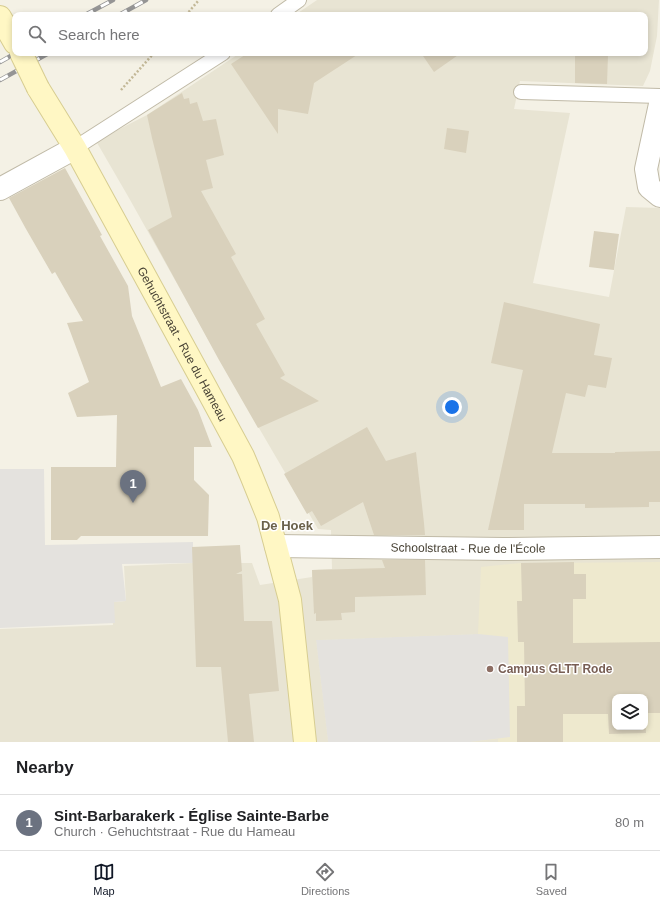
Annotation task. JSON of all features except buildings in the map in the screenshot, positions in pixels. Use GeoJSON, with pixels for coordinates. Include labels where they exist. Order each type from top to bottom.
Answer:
{"type":"FeatureCollection","features":[{"type":"Feature","properties":{"kind":"street"},"geometry":{"type":"LineString","coordinates":[[0,17],[12,38]]}},
{"type":"Feature","properties":{"kind":"street","name":"Gehuchtstraat - Rue du Hameau"},"geometry":{"type":"LineString","coordinates":[[22,56],[38,88],[75,148],[204,382],[252,474],[268,517],[290,600],[305,742]]}},
{"type":"Feature","properties":{"kind":"street"},"geometry":{"type":"LineString","coordinates":[[660,104],[646,169],[649,187],[660,196]]}},
{"type":"Feature","properties":{"kind":"street"},"geometry":{"type":"LineString","coordinates":[[0,189],[75,148]]}},
{"type":"Feature","properties":{"kind":"street","name":"Schoolstraat - Rue de l'École"},"geometry":{"type":"LineString","coordinates":[[276,546],[502,549],[660,547]]}},
{"type":"Feature","properties":{"kind":"lane"},"geometry":{"type":"LineString","coordinates":[[282,12],[299,0]]}},
{"type":"Feature","properties":{"kind":"lane"},"geometry":{"type":"LineString","coordinates":[[75,148],[218,56]]}},
{"type":"Feature","properties":{"kind":"lane"},"geometry":{"type":"LineString","coordinates":[[521,92],[660,96]]}},
{"type":"Feature","properties":{"kind":"path"},"geometry":{"type":"LineString","coordinates":[[189,12],[199,0]]}},
{"type":"Feature","properties":{"kind":"path"},"geometry":{"type":"LineString","coordinates":[[120,92],[151,56]]}},
{"type":"Feature","properties":{"kind":"shaded area"},"geometry":{"type":"Polygon","coordinates":[[[317,0],[659,0],[657,36],[650,71],[643,86],[520,81],[514,109],[570,113],[533,283],[609,297],[626,207],[660,208],[660,742],[0,742],[0,629],[113,625],[112,602],[126,601],[124,566],[193,563],[252,563],[260,585],[312,577],[312,570],[332,569],[331,530],[318,529],[231,380],[96,141],[147,115],[236,56],[648,56],[648,12],[299,12],[317,0]]]}},
{"type":"Feature","properties":{"kind":"shaded area"},"geometry":{"type":"Polygon","coordinates":[[[0,469],[44,469],[45,545],[193,542],[193,563],[122,564],[126,601],[114,602],[115,623],[0,628],[0,469]]]}},
{"type":"Feature","properties":{"kind":"shaded area","name":"Campus GLTT Rode"},"geometry":{"type":"Polygon","coordinates":[[[660,562],[660,742],[498,742],[498,739],[470,742],[328,742],[316,640],[478,634],[481,567],[521,563],[660,562]]]}},
{"type":"Feature","properties":{"kind":"shaded area"},"geometry":{"type":"Polygon","coordinates":[[[478,634],[508,637],[510,737],[470,742],[328,742],[316,640],[478,634]]]}},
{"type":"Feature","properties":{"kind":"railway"},"geometry":{"type":"LineString","coordinates":[[91,12],[113,0]]}},
{"type":"Feature","properties":{"kind":"railway"},"geometry":{"type":"LineString","coordinates":[[124,12],[146,0]]}},
{"type":"Feature","properties":{"kind":"railway"},"geometry":{"type":"LineString","coordinates":[[0,62],[12,55]]}},
{"type":"Feature","properties":{"kind":"railway"},"geometry":{"type":"LineString","coordinates":[[0,80],[44,56]]}},
{"type":"Feature","properties":{"kind":"place","name":"Sint-Barbarakerk - Église Sainte-Barbe"},"geometry":{"type":"Point","coordinates":[133,503]}},
{"type":"Feature","properties":{"kind":"place","name":"Campus GLTT Rode"},"geometry":{"type":"Point","coordinates":[490,669]}},
{"type":"Feature","properties":{"kind":"district","name":"De Hoek"},"geometry":{"type":"Point","coordinates":[287,525]}}]}
